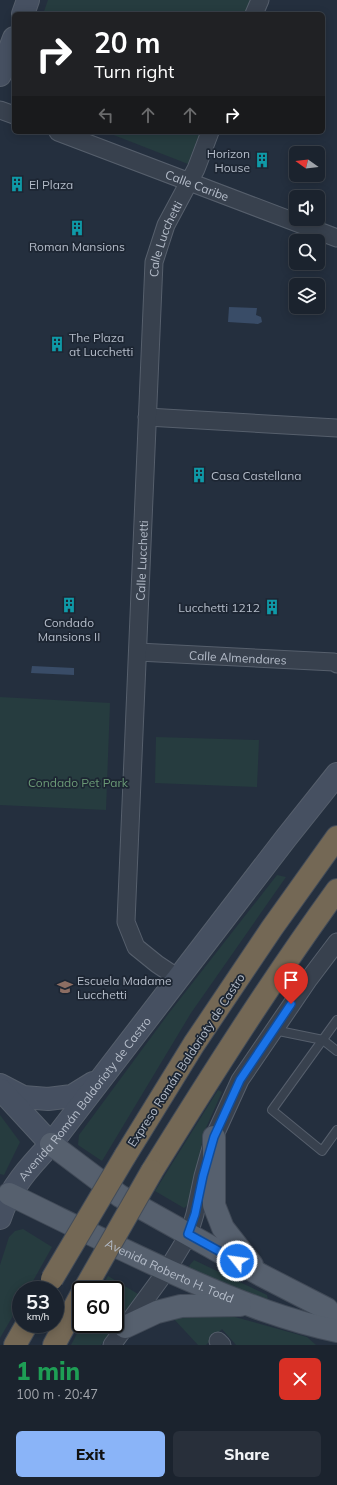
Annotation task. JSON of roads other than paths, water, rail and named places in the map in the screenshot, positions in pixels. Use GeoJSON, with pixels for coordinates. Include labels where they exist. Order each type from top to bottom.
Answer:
{"type":"FeatureCollection","features":[{"type":"Feature","properties":{"kind":"highway","name":"Expreso Román Baldorioty de Castro"},"geometry":{"type":"LineString","coordinates":[[51,1281],[125,1156],[194,1044],[272,928],[337,837]]}},
{"type":"Feature","properties":{"kind":"highway"},"geometry":{"type":"LineString","coordinates":[[89,1281],[152,1171],[218,1064],[297,945],[337,890]]}},
{"type":"Feature","properties":{"kind":"highway"},"geometry":{"type":"LineString","coordinates":[[54,1345],[72,1312]]}},
{"type":"Feature","properties":{"kind":"highway"},"geometry":{"type":"LineString","coordinates":[[15,1345],[22,1333]]}},
{"type":"Feature","properties":{"kind":"main road"},"geometry":{"type":"LineString","coordinates":[[214,1137],[214,1205],[223,1228],[261,1275]]}},
{"type":"Feature","properties":{"kind":"main road"},"geometry":{"type":"LineString","coordinates":[[51,1144],[120,1196],[261,1275],[327,1309],[337,1322]]}},
{"type":"Feature","properties":{"kind":"main road","name":"Avenida Roberto H. Todd"},"geometry":{"type":"LineString","coordinates":[[5,1193],[167,1270],[247,1305],[311,1326],[337,1331]]}},
{"type":"Feature","properties":{"kind":"main road"},"geometry":{"type":"LineString","coordinates":[[125,1327],[157,1312],[181,1306],[247,1305]]}},
{"type":"Feature","properties":{"kind":"street"},"geometry":{"type":"LineString","coordinates":[[24,12],[28,0]]}},
{"type":"Feature","properties":{"kind":"street"},"geometry":{"type":"LineString","coordinates":[[255,12],[260,0]]}},
{"type":"Feature","properties":{"kind":"street"},"geometry":{"type":"LineString","coordinates":[[0,75],[12,43]]}},
{"type":"Feature","properties":{"kind":"street"},"geometry":{"type":"LineString","coordinates":[[0,110],[12,114]]}},
{"type":"Feature","properties":{"kind":"street","name":"Calle Caribe"},"geometry":{"type":"LineString","coordinates":[[63,134],[337,238]]}},
{"type":"Feature","properties":{"kind":"street","name":"Calle Lucchetti"},"geometry":{"type":"LineString","coordinates":[[178,978],[157,964],[136,946],[126,922],[154,262],[166,225],[196,169],[209,134]]}},
{"type":"Feature","properties":{"kind":"street"},"geometry":{"type":"LineString","coordinates":[[147,417],[337,428]]}},
{"type":"Feature","properties":{"kind":"street","name":"Calle Almendares"},"geometry":{"type":"LineString","coordinates":[[138,652],[334,662],[337,664]]}},
{"type":"Feature","properties":{"kind":"street","name":"Avenida Román Baldorioty de Castro"},"geometry":{"type":"LineString","coordinates":[[0,1218],[5,1193],[51,1144],[337,774]]}},
{"type":"Feature","properties":{"kind":"street"},"geometry":{"type":"LineString","coordinates":[[112,1345],[167,1270],[188,1234],[195,1214],[203,1176],[214,1137],[240,1080],[308,979],[337,942]]}},
{"type":"Feature","properties":{"kind":"street"},"geometry":{"type":"LineString","coordinates":[[0,1085],[24,1097],[48,1099],[72,1096],[101,1078]]}},
{"type":"Feature","properties":{"kind":"street"},"geometry":{"type":"LineString","coordinates":[[0,1089],[51,1144]]}},
{"type":"Feature","properties":{"kind":"lane"},"geometry":{"type":"LineString","coordinates":[[337,1020],[272,1110],[322,1152],[337,1130]]}},
{"type":"Feature","properties":{"kind":"lane"},"geometry":{"type":"LineString","coordinates":[[274,1030],[323,1040],[337,1051]]}},
{"type":"Feature","properties":{"kind":"water"},"geometry":{"type":"Polygon","coordinates":[[[229,307],[257,308],[256,315],[261,317],[262,322],[258,324],[228,322],[229,307]]]}},
{"type":"Feature","properties":{"kind":"water"},"geometry":{"type":"Polygon","coordinates":[[[32,666],[74,668],[74,675],[31,673],[32,666]]]}},
{"type":"Feature","properties":{"kind":"place","name":"Horizon House"},"geometry":{"type":"Point","coordinates":[262,160]}},
{"type":"Feature","properties":{"kind":"place","name":"El Plaza"},"geometry":{"type":"Point","coordinates":[17,184]}},
{"type":"Feature","properties":{"kind":"place","name":"Roman Mansions"},"geometry":{"type":"Point","coordinates":[77,228]}},
{"type":"Feature","properties":{"kind":"place","name":"The Plaza at Lucchetti"},"geometry":{"type":"Point","coordinates":[57,344]}},
{"type":"Feature","properties":{"kind":"place","name":"Casa Castellana"},"geometry":{"type":"Point","coordinates":[199,475]}},
{"type":"Feature","properties":{"kind":"place","name":"Condado Mansions II"},"geometry":{"type":"Point","coordinates":[69,605]}},
{"type":"Feature","properties":{"kind":"place","name":"Lucchetti 1212"},"geometry":{"type":"Point","coordinates":[272,607]}},
{"type":"Feature","properties":{"kind":"place","name":"Escuela Madame Lucchetti"},"geometry":{"type":"Point","coordinates":[65,987]}},
{"type":"Feature","properties":{"kind":"park label","name":"Condado Pet Park"},"geometry":{"type":"Point","coordinates":[78,782]}}]}
